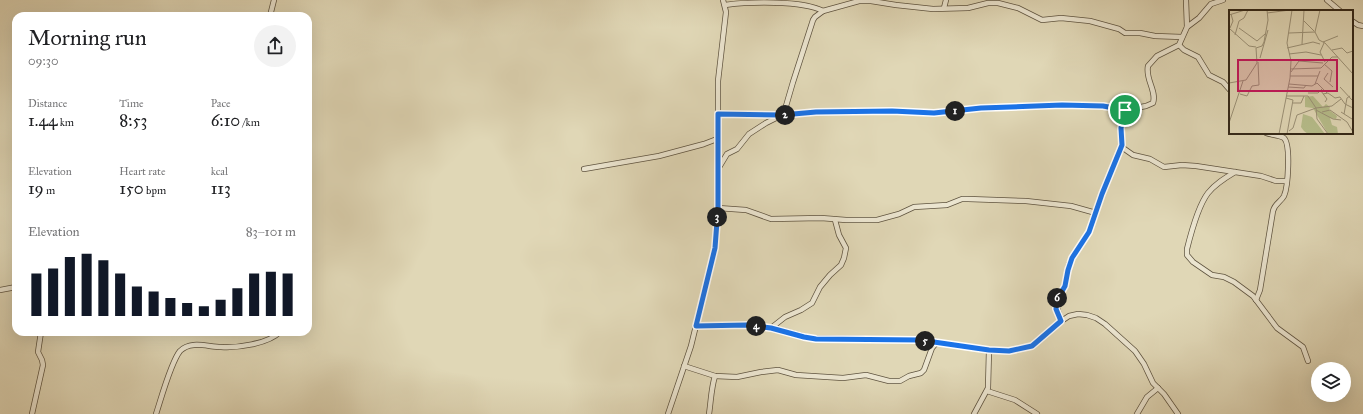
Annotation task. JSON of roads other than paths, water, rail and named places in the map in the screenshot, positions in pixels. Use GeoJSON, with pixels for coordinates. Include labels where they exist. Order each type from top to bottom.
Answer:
{"type":"FeatureCollection","features":[{"type":"Feature","properties":{"kind":"street"},"geometry":{"type":"LineString","coordinates":[[271,12],[274,0]]}},
{"type":"Feature","properties":{"kind":"street"},"geometry":{"type":"LineString","coordinates":[[668,414],[696,326],[715,248],[718,208],[718,81],[725,22],[725,5],[723,0]]}},
{"type":"Feature","properties":{"kind":"street"},"geometry":{"type":"LineString","coordinates":[[718,169],[727,154],[736,149],[749,134],[782,115],[806,45],[810,26],[815,17],[823,11],[849,3],[865,0],[933,9],[968,8],[988,3],[998,3],[1018,8],[1042,20],[1061,18],[1090,20],[1119,29],[1125,33],[1182,37]]}},
{"type":"Feature","properties":{"kind":"street"},"geometry":{"type":"LineString","coordinates":[[944,8],[946,0]]}},
{"type":"Feature","properties":{"kind":"street"},"geometry":{"type":"LineString","coordinates":[[1186,0],[1187,27]]}},
{"type":"Feature","properties":{"kind":"street"},"geometry":{"type":"LineString","coordinates":[[718,114],[782,115],[816,112],[892,111],[934,113],[981,108],[1062,105],[1103,106],[1125,110],[1146,106],[1153,103],[1154,94],[1149,80],[1148,66],[1157,56],[1179,45],[1187,27],[1199,18],[1211,4],[1223,0]]}},
{"type":"Feature","properties":{"kind":"street"},"geometry":{"type":"LineString","coordinates":[[1327,0],[1339,10]]}},
{"type":"Feature","properties":{"kind":"street"},"geometry":{"type":"LineString","coordinates":[[725,5],[747,2],[792,4],[823,11]]}},
{"type":"Feature","properties":{"kind":"street"},"geometry":{"type":"LineString","coordinates":[[1353,22],[1363,26]]}},
{"type":"Feature","properties":{"kind":"street"},"geometry":{"type":"LineString","coordinates":[[1179,45],[1184,50],[1197,56],[1209,75],[1224,82],[1229,89]]}},
{"type":"Feature","properties":{"kind":"street"},"geometry":{"type":"LineString","coordinates":[[1061,321],[1056,309],[1057,300],[1065,286],[1069,264],[1078,248],[1087,237],[1102,194],[1122,145],[1121,128],[1125,110]]}},
{"type":"Feature","properties":{"kind":"street"},"geometry":{"type":"LineString","coordinates":[[1256,300],[1261,284],[1272,210],[1283,197],[1288,167],[1286,142],[1283,138],[1269,134]]}},
{"type":"Feature","properties":{"kind":"street"},"geometry":{"type":"LineString","coordinates":[[584,169],[660,156],[717,139]]}},
{"type":"Feature","properties":{"kind":"street"},"geometry":{"type":"LineString","coordinates":[[1122,145],[1133,155],[1150,159],[1164,167],[1182,165],[1196,166],[1261,176],[1276,181],[1286,181]]}},
{"type":"Feature","properties":{"kind":"street"},"geometry":{"type":"LineString","coordinates":[[1235,172],[1215,185],[1208,193],[1203,202],[1186,253],[1188,258],[1193,262],[1212,274],[1224,277],[1234,282],[1253,296],[1277,328],[1303,347],[1308,361]]}},
{"type":"Feature","properties":{"kind":"street"},"geometry":{"type":"LineString","coordinates":[[718,208],[746,210],[771,219],[821,218],[835,220],[879,220],[899,214],[914,207],[947,205],[962,199],[968,199],[1026,201],[1071,206],[1096,213]]}},
{"type":"Feature","properties":{"kind":"street"},"geometry":{"type":"LineString","coordinates":[[771,328],[785,317],[812,303],[820,287],[841,265],[846,248],[839,235],[835,220]]}},
{"type":"Feature","properties":{"kind":"street"},"geometry":{"type":"LineString","coordinates":[[0,290],[12,288]]}},
{"type":"Feature","properties":{"kind":"street"},"geometry":{"type":"LineString","coordinates":[[696,326],[747,325],[771,328],[816,339],[905,340],[937,342],[989,350],[1009,351],[1030,347],[1069,316],[1078,314],[1093,316],[1105,324],[1135,351],[1144,364],[1153,383],[1164,394],[1178,414]]}},
{"type":"Feature","properties":{"kind":"street"},"geometry":{"type":"LineString","coordinates":[[32,414],[43,365],[38,352],[40,336]]}},
{"type":"Feature","properties":{"kind":"street"},"geometry":{"type":"LineString","coordinates":[[156,414],[174,362],[183,349],[192,345],[221,347],[247,344],[271,339],[275,336]]}},
{"type":"Feature","properties":{"kind":"street"},"geometry":{"type":"LineString","coordinates":[[684,366],[715,376],[737,377],[778,370],[796,375],[843,378],[869,376],[889,381],[900,381],[909,376],[921,373],[924,370],[932,348],[937,342]]}},
{"type":"Feature","properties":{"kind":"street"},"geometry":{"type":"LineString","coordinates":[[974,414],[987,391],[989,379],[989,350]]}},
{"type":"Feature","properties":{"kind":"street"},"geometry":{"type":"LineString","coordinates":[[708,414],[711,402],[711,389],[715,376]]}},
{"type":"Feature","properties":{"kind":"street"},"geometry":{"type":"LineString","coordinates":[[1137,414],[1147,397],[1158,388]]}},
{"type":"Feature","properties":{"kind":"street"},"geometry":{"type":"LineString","coordinates":[[987,391],[1015,400],[1037,414]]}}]}
